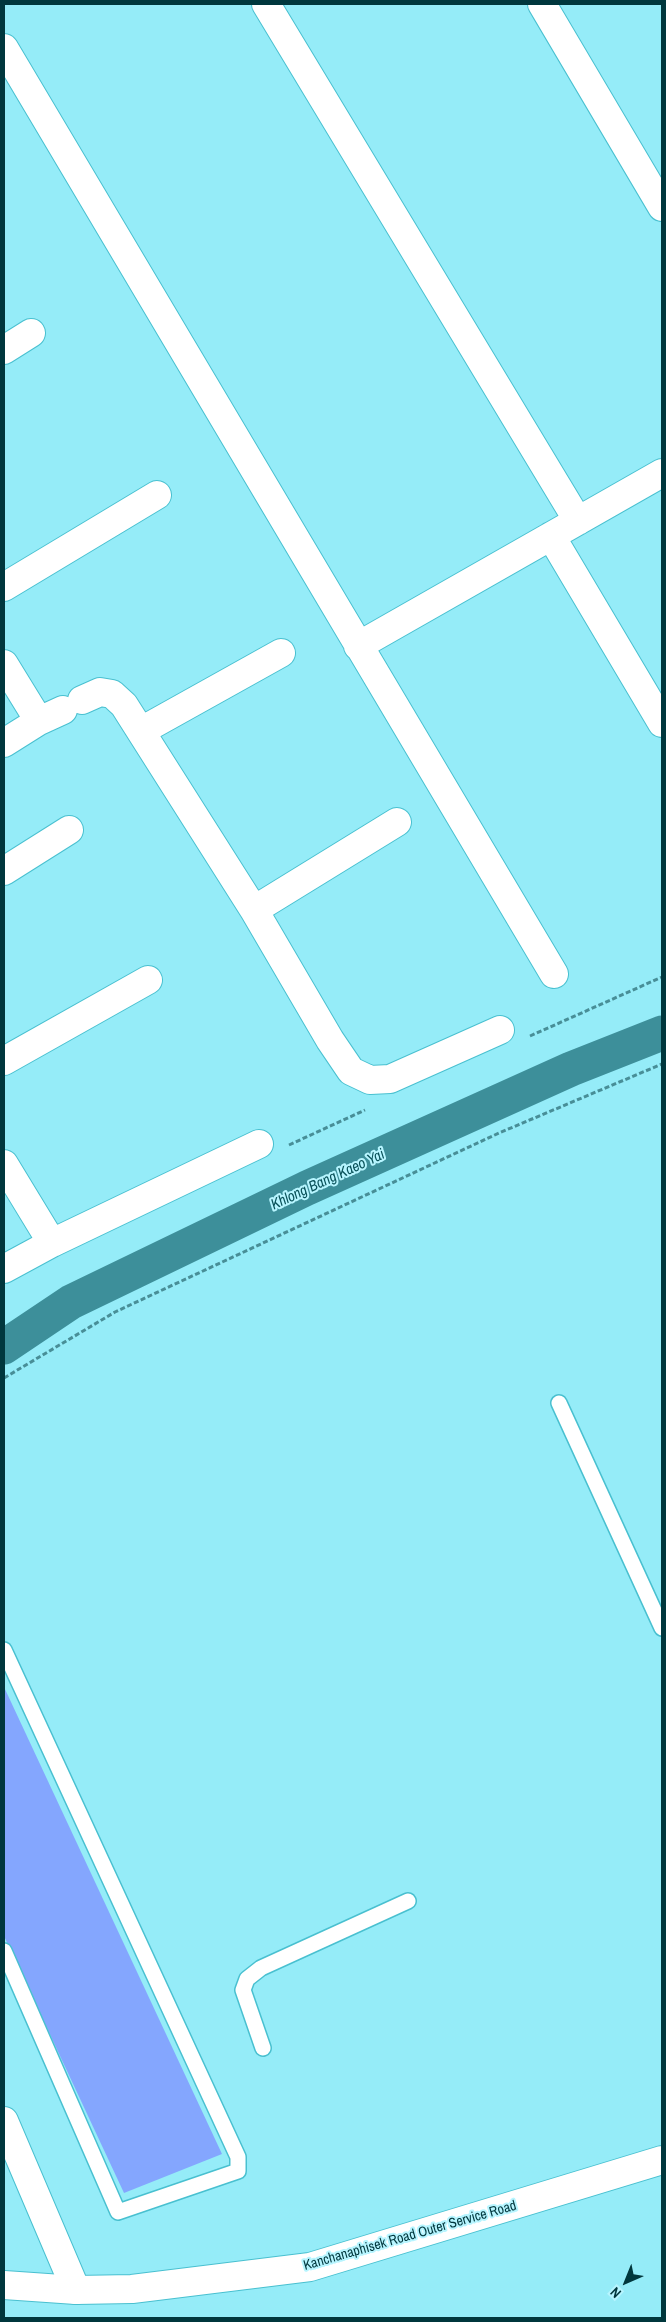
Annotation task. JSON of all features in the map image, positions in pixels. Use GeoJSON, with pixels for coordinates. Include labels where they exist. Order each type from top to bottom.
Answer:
{"type":"FeatureCollection","features":[{"type":"Feature","properties":{"kind":"street"},"geometry":{"type":"LineString","coordinates":[[266,4],[578,521]]}},
{"type":"Feature","properties":{"kind":"street"},"geometry":{"type":"LineString","coordinates":[[542,4],[662,208]]}},
{"type":"Feature","properties":{"kind":"street"},"geometry":{"type":"LineString","coordinates":[[4,48],[554,974]]}},
{"type":"Feature","properties":{"kind":"street"},"geometry":{"type":"LineString","coordinates":[[4,350],[31,333]]}},
{"type":"Feature","properties":{"kind":"street"},"geometry":{"type":"LineString","coordinates":[[358,646],[662,473]]}},
{"type":"Feature","properties":{"kind":"street"},"geometry":{"type":"LineString","coordinates":[[4,587],[157,495]]}},
{"type":"Feature","properties":{"kind":"street"},"geometry":{"type":"LineString","coordinates":[[551,536],[662,723]]}},
{"type":"Feature","properties":{"kind":"street"},"geometry":{"type":"LineString","coordinates":[[141,731],[281,653]]}},
{"type":"Feature","properties":{"kind":"street"},"geometry":{"type":"LineString","coordinates":[[4,664],[62,710]]}},
{"type":"Feature","properties":{"kind":"street"},"geometry":{"type":"LineString","coordinates":[[4,744],[62,710],[100,692],[112,694],[124,705],[254,910],[330,1040],[351,1071],[370,1080],[390,1079],[500,1030]]}},
{"type":"Feature","properties":{"kind":"street"},"geometry":{"type":"LineString","coordinates":[[254,910],[397,822]]}},
{"type":"Feature","properties":{"kind":"street"},"geometry":{"type":"LineString","coordinates":[[4,871],[69,830]]}},
{"type":"Feature","properties":{"kind":"street"},"geometry":{"type":"LineString","coordinates":[[4,1061],[148,980]]}},
{"type":"Feature","properties":{"kind":"street"},"geometry":{"type":"LineString","coordinates":[[4,1269],[52,1243],[259,1144]]}},
{"type":"Feature","properties":{"kind":"street"},"geometry":{"type":"LineString","coordinates":[[4,1164],[52,1243]]}},
{"type":"Feature","properties":{"kind":"street"},"geometry":{"type":"LineString","coordinates":[[4,2121],[76,2290]]}},
{"type":"Feature","properties":{"kind":"street","name":"Kanchanaphisek Road Outer Service Road"},"geometry":{"type":"LineString","coordinates":[[4,2285],[76,2290],[132,2289],[310,2267],[662,2160]]}},
{"type":"Feature","properties":{"kind":"lane"},"geometry":{"type":"LineString","coordinates":[[559,1403],[662,1628]]}},
{"type":"Feature","properties":{"kind":"lane"},"geometry":{"type":"LineString","coordinates":[[4,1650],[238,2157],[238,2171],[118,2212],[4,1951]]}},
{"type":"Feature","properties":{"kind":"lane"},"geometry":{"type":"LineString","coordinates":[[263,2048],[243,1990],[247,1979],[261,1968],[408,1901]]}},
{"type":"Feature","properties":{"kind":"path"},"geometry":{"type":"LineString","coordinates":[[528,1037],[662,977]]}},
{"type":"Feature","properties":{"kind":"path"},"geometry":{"type":"LineString","coordinates":[[4,1378],[115,1312],[499,1133],[662,1064]]}},
{"type":"Feature","properties":{"kind":"path"},"geometry":{"type":"LineString","coordinates":[[287,1146],[367,1109]]}},
{"type":"Feature","properties":{"kind":"building"},"geometry":{"type":"Polygon","coordinates":[[[4,1687],[222,2154],[124,2193],[4,1936],[4,1687]]]}},
{"type":"Feature","properties":{"kind":"waterway","name":"Khlong Bang Kaeo Yai"},"geometry":{"type":"LineString","coordinates":[[4,1347],[71,1302],[307,1188],[571,1069],[662,1033]]}}]}
